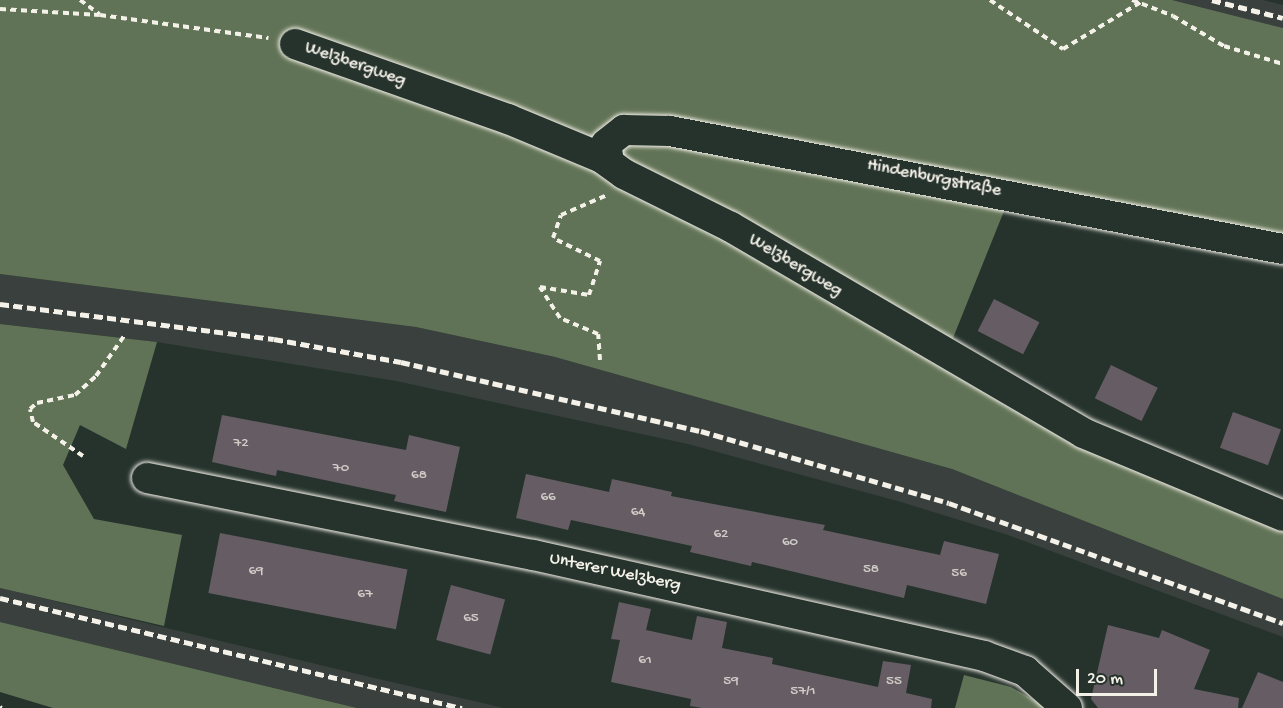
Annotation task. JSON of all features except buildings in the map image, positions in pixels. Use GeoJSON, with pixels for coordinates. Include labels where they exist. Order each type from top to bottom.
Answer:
{"type":"FeatureCollection","features":[{"type":"Feature","properties":{"kind":"street","name":"Welzbergweg"},"geometry":{"type":"LineString","coordinates":[[295,44],[508,119],[609,162],[638,182],[731,227],[1083,433],[1283,516]]}},
{"type":"Feature","properties":{"kind":"street","name":"Hindenburgstraße"},"geometry":{"type":"LineString","coordinates":[[609,162],[606,144],[624,130],[670,131],[1283,249]]}},
{"type":"Feature","properties":{"kind":"street","name":"Unterer Welzberg"},"geometry":{"type":"LineString","coordinates":[[147,478],[533,555],[973,653],[1025,671],[1050,689],[1067,708]]}},
{"type":"Feature","properties":{"kind":"path"},"geometry":{"type":"LineString","coordinates":[[80,0],[100,15]]}},
{"type":"Feature","properties":{"kind":"path"},"geometry":{"type":"LineString","coordinates":[[990,0],[1063,49],[1141,2]]}},
{"type":"Feature","properties":{"kind":"path"},"geometry":{"type":"LineString","coordinates":[[1132,0],[1141,2],[1224,46],[1283,64]]}},
{"type":"Feature","properties":{"kind":"path"},"geometry":{"type":"LineString","coordinates":[[0,9],[100,15],[266,37]]}},
{"type":"Feature","properties":{"kind":"path"},"geometry":{"type":"LineString","coordinates":[[600,360],[598,334],[560,318],[540,287],[589,295],[600,261],[553,238],[561,215],[638,182]]}},
{"type":"Feature","properties":{"kind":"path"},"geometry":{"type":"LineString","coordinates":[[83,456],[33,422],[30,409],[37,403],[75,395],[96,376],[124,336]]}},
{"type":"Feature","properties":{"kind":"shaded area"},"geometry":{"type":"Polygon","coordinates":[[[1172,0],[1263,0],[1283,5],[1283,28],[1172,0]]]}},
{"type":"Feature","properties":{"kind":"shaded area"},"geometry":{"type":"Polygon","coordinates":[[[0,274],[416,327],[555,357],[952,469],[1283,599],[1283,637],[1008,535],[901,502],[688,444],[396,381],[157,342],[0,324],[0,274]]]}},
{"type":"Feature","properties":{"kind":"shaded area"},"geometry":{"type":"Polygon","coordinates":[[[0,588],[504,708],[357,708],[0,622],[0,588]]]}},
{"type":"Feature","properties":{"kind":"green space"},"geometry":{"type":"Polygon","coordinates":[[[0,0],[1172,0],[1283,28],[1283,261],[1008,201],[951,343],[1283,528],[1283,599],[952,469],[555,357],[416,327],[0,274],[0,0]]]}},
{"type":"Feature","properties":{"kind":"green space"},"geometry":{"type":"Polygon","coordinates":[[[0,324],[157,342],[126,449],[80,425],[63,465],[94,519],[182,535],[164,626],[0,588],[0,324]]]}},
{"type":"Feature","properties":{"kind":"green space"},"geometry":{"type":"Polygon","coordinates":[[[0,622],[357,708],[53,708],[0,692],[0,622]]]}},
{"type":"Feature","properties":{"kind":"green space"},"geometry":{"type":"Polygon","coordinates":[[[964,675],[1011,687],[1048,708],[955,708],[964,675]]]}},
{"type":"Feature","properties":{"kind":"railway"},"geometry":{"type":"LineString","coordinates":[[1212,0],[1283,18]]}},
{"type":"Feature","properties":{"kind":"railway"},"geometry":{"type":"LineString","coordinates":[[0,304],[274,339],[401,362],[701,431],[949,503],[1283,623]]}},
{"type":"Feature","properties":{"kind":"railway"},"geometry":{"type":"LineString","coordinates":[[0,598],[462,708]]}}]}
